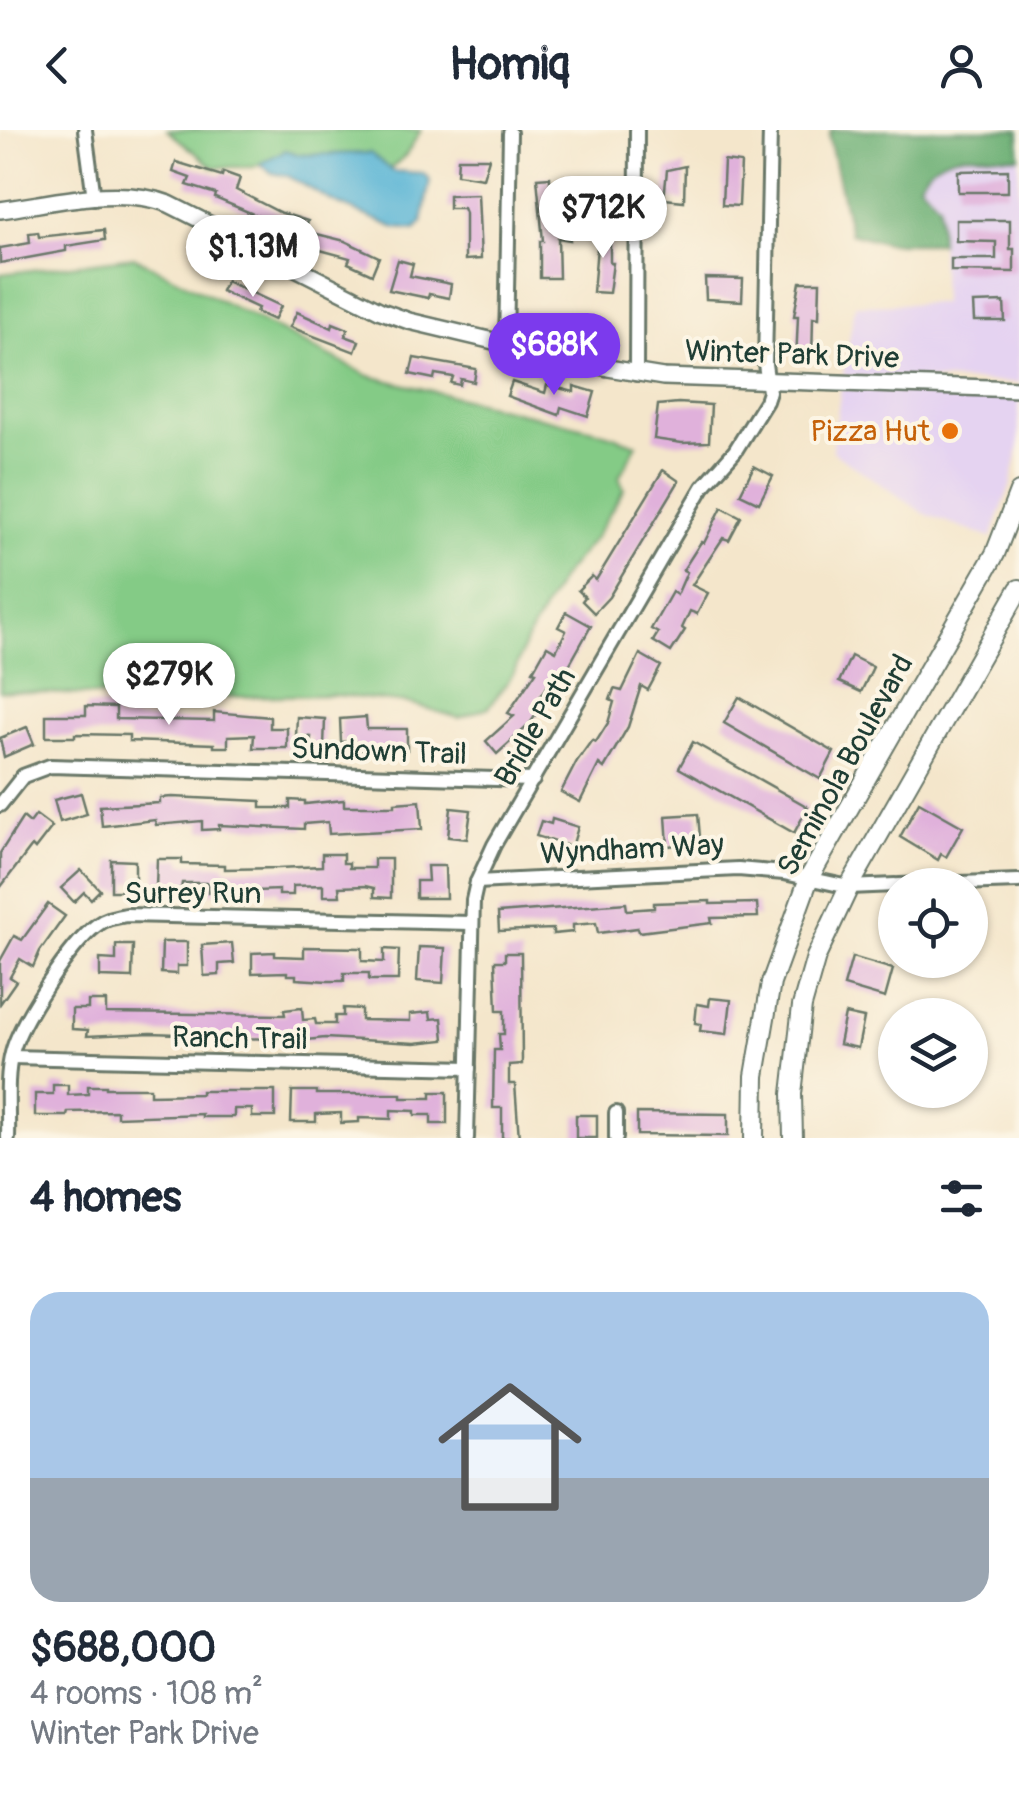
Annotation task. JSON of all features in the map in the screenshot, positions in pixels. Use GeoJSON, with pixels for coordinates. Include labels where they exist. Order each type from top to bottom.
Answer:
{"type":"FeatureCollection","features":[{"type":"Feature","properties":{"kind":"main road","name":"Seminola Boulevard"},"geometry":{"type":"LineString","coordinates":[[754,1138],[755,1076],[771,983],[809,878],[995,554],[1019,492]]}},
{"type":"Feature","properties":{"kind":"main road","name":"Seminola Boulevard"},"geometry":{"type":"LineString","coordinates":[[793,1138],[792,1094],[802,1006],[816,956],[849,887],[1019,588]]}},
{"type":"Feature","properties":{"kind":"street"},"geometry":{"type":"LineString","coordinates":[[84,130],[94,198]]}},
{"type":"Feature","properties":{"kind":"street"},"geometry":{"type":"LineString","coordinates":[[636,130],[636,374]]}},
{"type":"Feature","properties":{"kind":"street"},"geometry":{"type":"LineString","coordinates":[[768,381],[765,364],[770,130]]}},
{"type":"Feature","properties":{"kind":"street"},"geometry":{"type":"LineString","coordinates":[[506,345],[510,133]]}},
{"type":"Feature","properties":{"kind":"street","name":"Winter Park Drive"},"geometry":{"type":"LineString","coordinates":[[0,210],[94,198],[149,196],[381,311],[506,345],[636,374],[1019,389]]}},
{"type":"Feature","properties":{"kind":"street","name":"Bridle Path"},"geometry":{"type":"LineString","coordinates":[[467,1138],[472,922],[477,882],[494,845],[703,487],[735,452],[766,401],[768,381]]}},
{"type":"Feature","properties":{"kind":"street","name":"Sundown Trail"},"geometry":{"type":"LineString","coordinates":[[0,805],[23,776],[50,766],[533,780]]}},
{"type":"Feature","properties":{"kind":"street","name":"Wyndham Way"},"geometry":{"type":"LineString","coordinates":[[477,882],[738,869],[849,887],[878,886]]}},
{"type":"Feature","properties":{"kind":"street","name":"Wyndham Way"},"geometry":{"type":"LineString","coordinates":[[988,882],[1019,881]]}},
{"type":"Feature","properties":{"kind":"street","name":"Surrey Run"},"geometry":{"type":"LineString","coordinates":[[8,1138],[11,1057],[29,1013],[85,936],[109,918],[126,915],[472,922]]}},
{"type":"Feature","properties":{"kind":"street","name":"Ranch Trail"},"geometry":{"type":"LineString","coordinates":[[11,1057],[468,1068]]}},
{"type":"Feature","properties":{"kind":"street"},"geometry":{"type":"LineString","coordinates":[[616,1112],[616,1138]]}},
{"type":"Feature","properties":{"kind":"shaded area"},"geometry":{"type":"Polygon","coordinates":[[[955,154],[1019,157],[1019,383],[843,376],[855,305],[942,303],[939,204],[919,183],[930,167],[955,154]]]}},
{"type":"Feature","properties":{"kind":"shaded area"},"geometry":{"type":"Polygon","coordinates":[[[841,388],[1019,395],[1019,446],[1011,483],[991,538],[925,514],[832,451],[841,388]]]}},
{"type":"Feature","properties":{"kind":"green space"},"geometry":{"type":"Polygon","coordinates":[[[167,130],[421,130],[406,155],[390,169],[370,153],[300,155],[285,150],[254,167],[213,167],[167,130]]]}},
{"type":"Feature","properties":{"kind":"green space"},"geometry":{"type":"Polygon","coordinates":[[[831,130],[1019,130],[1019,157],[963,155],[939,162],[919,183],[939,204],[940,243],[886,243],[850,233],[829,138],[831,130]]]}},
{"type":"Feature","properties":{"kind":"green space"},"geometry":{"type":"Polygon","coordinates":[[[134,257],[369,376],[598,431],[637,444],[619,477],[624,489],[596,536],[562,577],[526,641],[514,673],[489,707],[459,718],[408,703],[334,695],[160,698],[0,691],[0,274],[134,257]]]}},
{"type":"Feature","properties":{"kind":"water"},"geometry":{"type":"Polygon","coordinates":[[[285,150],[300,155],[370,153],[393,171],[423,173],[430,180],[422,223],[415,230],[396,228],[333,202],[260,164],[285,150]]]}},
{"type":"Feature","properties":{"kind":"building"},"geometry":{"type":"Polygon","coordinates":[[[458,158],[489,158],[483,178],[457,174],[458,158]]]}},
{"type":"Feature","properties":{"kind":"building"},"geometry":{"type":"Polygon","coordinates":[[[724,161],[741,163],[739,206],[722,205],[724,161]]]}},
{"type":"Feature","properties":{"kind":"building"},"geometry":{"type":"Polygon","coordinates":[[[176,162],[240,178],[236,190],[279,212],[308,221],[303,235],[215,198],[216,194],[187,185],[190,178],[173,172],[176,162]]]}},
{"type":"Feature","properties":{"kind":"building"},"geometry":{"type":"Polygon","coordinates":[[[685,166],[684,201],[664,199],[667,170],[685,166]]]}},
{"type":"Feature","properties":{"kind":"building"},"geometry":{"type":"Polygon","coordinates":[[[1008,170],[1008,192],[958,192],[958,171],[1008,170]]]}},
{"type":"Feature","properties":{"kind":"building"},"geometry":{"type":"Polygon","coordinates":[[[550,177],[550,206],[566,207],[570,240],[558,238],[559,278],[540,278],[543,241],[537,178],[550,177]]]}},
{"type":"Feature","properties":{"kind":"building"},"geometry":{"type":"Polygon","coordinates":[[[478,194],[481,259],[465,260],[465,213],[463,208],[449,208],[449,195],[478,194]]]}},
{"type":"Feature","properties":{"kind":"building"},"geometry":{"type":"Polygon","coordinates":[[[956,220],[1010,220],[1014,272],[951,271],[951,259],[996,259],[996,242],[956,241],[956,220]]]}},
{"type":"Feature","properties":{"kind":"building"},"geometry":{"type":"Polygon","coordinates":[[[599,225],[610,225],[613,263],[609,293],[593,292],[599,225]]]}},
{"type":"Feature","properties":{"kind":"building"},"geometry":{"type":"Polygon","coordinates":[[[104,230],[105,240],[0,263],[0,248],[30,243],[29,233],[38,232],[39,237],[104,230]]]}},
{"type":"Feature","properties":{"kind":"building"},"geometry":{"type":"Polygon","coordinates":[[[317,234],[345,241],[379,257],[372,274],[348,263],[350,258],[313,248],[317,234]]]}},
{"type":"Feature","properties":{"kind":"building"},"geometry":{"type":"Polygon","coordinates":[[[398,260],[413,264],[410,276],[451,284],[449,298],[389,290],[398,260]]]}},
{"type":"Feature","properties":{"kind":"building"},"geometry":{"type":"Polygon","coordinates":[[[705,278],[743,279],[742,301],[706,299],[705,278]]]}},
{"type":"Feature","properties":{"kind":"building"},"geometry":{"type":"Polygon","coordinates":[[[226,281],[281,306],[274,320],[221,291],[226,281]]]}},
{"type":"Feature","properties":{"kind":"building"},"geometry":{"type":"Polygon","coordinates":[[[800,282],[820,282],[819,318],[813,317],[812,363],[796,363],[798,316],[794,316],[800,282]]]}},
{"type":"Feature","properties":{"kind":"building"},"geometry":{"type":"Polygon","coordinates":[[[1004,302],[1005,321],[974,321],[973,303],[1004,302]]]}},
{"type":"Feature","properties":{"kind":"building"},"geometry":{"type":"Polygon","coordinates":[[[297,312],[332,328],[333,323],[348,329],[345,336],[359,341],[355,352],[290,327],[297,312]]]}},
{"type":"Feature","properties":{"kind":"building"},"geometry":{"type":"Polygon","coordinates":[[[414,358],[476,369],[474,382],[461,379],[460,385],[451,383],[453,377],[435,374],[434,379],[410,374],[414,358]]]}},
{"type":"Feature","properties":{"kind":"building"},"geometry":{"type":"Polygon","coordinates":[[[512,382],[545,393],[547,385],[574,392],[574,386],[595,392],[588,416],[561,407],[559,415],[507,396],[512,382]]]}},
{"type":"Feature","properties":{"kind":"building"},"geometry":{"type":"Polygon","coordinates":[[[658,405],[711,405],[709,442],[654,439],[658,405]]]}},
{"type":"Feature","properties":{"kind":"building"},"geometry":{"type":"Polygon","coordinates":[[[754,466],[773,476],[759,503],[740,494],[754,466]]]}},
{"type":"Feature","properties":{"kind":"building"},"geometry":{"type":"Polygon","coordinates":[[[663,470],[679,481],[609,597],[594,613],[578,590],[592,576],[596,580],[663,470]]]}},
{"type":"Feature","properties":{"kind":"building"},"geometry":{"type":"Polygon","coordinates":[[[722,507],[741,517],[729,540],[723,538],[692,585],[708,593],[697,614],[690,611],[682,628],[685,630],[671,652],[653,641],[658,633],[651,629],[672,592],[677,595],[687,572],[683,570],[704,543],[722,507]]]}},
{"type":"Feature","properties":{"kind":"building"},"geometry":{"type":"Polygon","coordinates":[[[566,612],[591,626],[558,685],[551,681],[534,706],[539,710],[529,725],[497,754],[486,741],[514,716],[508,713],[536,672],[533,671],[547,646],[556,651],[566,631],[558,627],[566,612]]]}},
{"type":"Feature","properties":{"kind":"building"},"geometry":{"type":"Polygon","coordinates":[[[640,654],[661,666],[648,690],[641,686],[628,727],[604,768],[599,764],[580,802],[561,792],[577,761],[608,723],[614,689],[622,691],[640,654]]]}},
{"type":"Feature","properties":{"kind":"building"},"geometry":{"type":"Polygon","coordinates":[[[851,656],[873,667],[861,692],[839,682],[851,656]]]}},
{"type":"Feature","properties":{"kind":"building"},"geometry":{"type":"Polygon","coordinates":[[[739,697],[834,752],[820,779],[724,723],[739,697]]]}},
{"type":"Feature","properties":{"kind":"building"},"geometry":{"type":"Polygon","coordinates":[[[86,706],[116,707],[116,719],[214,721],[214,712],[270,717],[270,728],[287,728],[287,748],[253,748],[254,735],[228,736],[228,747],[129,741],[129,735],[46,737],[46,715],[86,715],[86,706]]]}},
{"type":"Feature","properties":{"kind":"building"},"geometry":{"type":"Polygon","coordinates":[[[297,717],[325,719],[324,747],[310,747],[311,737],[296,736],[297,717]]]}},
{"type":"Feature","properties":{"kind":"building"},"geometry":{"type":"Polygon","coordinates":[[[366,717],[367,729],[407,729],[407,750],[354,750],[354,741],[341,742],[340,719],[366,717]]]}},
{"type":"Feature","properties":{"kind":"building"},"geometry":{"type":"Polygon","coordinates":[[[27,727],[34,744],[4,757],[0,738],[27,727]]]}},
{"type":"Feature","properties":{"kind":"building"},"geometry":{"type":"Polygon","coordinates":[[[693,742],[808,807],[794,833],[679,768],[693,742]]]}},
{"type":"Feature","properties":{"kind":"building"},"geometry":{"type":"Polygon","coordinates":[[[81,793],[87,814],[60,822],[54,800],[81,793]]]}},
{"type":"Feature","properties":{"kind":"building"},"geometry":{"type":"Polygon","coordinates":[[[160,798],[261,801],[261,808],[290,808],[290,800],[305,804],[344,800],[344,806],[395,806],[420,801],[422,829],[329,834],[328,822],[304,824],[304,829],[219,825],[219,829],[202,830],[202,821],[156,825],[155,820],[102,826],[100,806],[160,803],[160,798]]]}},
{"type":"Feature","properties":{"kind":"building"},"geometry":{"type":"Polygon","coordinates":[[[919,802],[963,827],[946,857],[941,854],[938,860],[900,837],[919,802]]]}},
{"type":"Feature","properties":{"kind":"building"},"geometry":{"type":"Polygon","coordinates":[[[451,808],[471,810],[467,839],[448,837],[451,808]]]}},
{"type":"Feature","properties":{"kind":"building"},"geometry":{"type":"Polygon","coordinates":[[[698,814],[700,837],[685,838],[685,844],[668,846],[666,816],[698,814]]]}},
{"type":"Feature","properties":{"kind":"building"},"geometry":{"type":"Polygon","coordinates":[[[36,815],[52,827],[0,888],[0,853],[23,817],[30,823],[36,815]]]}},
{"type":"Feature","properties":{"kind":"building"},"geometry":{"type":"Polygon","coordinates":[[[552,819],[578,827],[572,847],[536,836],[541,821],[551,824],[552,819]]]}},
{"type":"Feature","properties":{"kind":"building"},"geometry":{"type":"Polygon","coordinates":[[[322,854],[343,854],[343,863],[349,863],[349,868],[374,868],[374,859],[391,859],[391,898],[374,897],[374,888],[365,886],[339,887],[340,896],[323,896],[323,885],[293,886],[293,895],[279,895],[279,890],[208,893],[208,883],[182,883],[181,889],[156,888],[157,859],[225,865],[225,869],[278,868],[322,866],[322,854]]]}},
{"type":"Feature","properties":{"kind":"building"},"geometry":{"type":"Polygon","coordinates":[[[111,860],[135,861],[135,882],[128,882],[128,891],[111,891],[111,860]]]}},
{"type":"Feature","properties":{"kind":"building"},"geometry":{"type":"Polygon","coordinates":[[[427,866],[445,866],[446,898],[416,898],[416,881],[428,881],[427,866]]]}},
{"type":"Feature","properties":{"kind":"building"},"geometry":{"type":"Polygon","coordinates":[[[81,870],[100,890],[91,899],[84,892],[74,902],[61,888],[81,870]]]}},
{"type":"Feature","properties":{"kind":"building"},"geometry":{"type":"Polygon","coordinates":[[[626,903],[627,910],[654,908],[654,903],[757,903],[758,917],[711,918],[712,923],[639,932],[638,928],[598,933],[596,923],[573,925],[573,932],[553,934],[553,929],[499,931],[498,913],[626,903]]]}},
{"type":"Feature","properties":{"kind":"building"},"geometry":{"type":"Polygon","coordinates":[[[48,904],[65,916],[33,967],[20,959],[10,977],[16,981],[0,1004],[0,961],[14,936],[22,940],[48,904]]]}},
{"type":"Feature","properties":{"kind":"building"},"geometry":{"type":"Polygon","coordinates":[[[162,942],[187,942],[187,966],[177,966],[177,974],[161,973],[162,942]]]}},
{"type":"Feature","properties":{"kind":"building"},"geometry":{"type":"Polygon","coordinates":[[[232,943],[234,963],[219,964],[219,975],[204,976],[202,945],[232,943]]]}},
{"type":"Feature","properties":{"kind":"building"},"geometry":{"type":"Polygon","coordinates":[[[116,945],[133,945],[132,978],[100,977],[100,959],[116,960],[116,945]]]}},
{"type":"Feature","properties":{"kind":"building"},"geometry":{"type":"Polygon","coordinates":[[[304,947],[362,948],[362,961],[384,962],[384,949],[399,950],[398,980],[369,980],[369,973],[344,973],[344,981],[328,981],[296,979],[296,975],[287,972],[252,973],[252,953],[304,957],[304,947]]]}},
{"type":"Feature","properties":{"kind":"building"},"geometry":{"type":"Polygon","coordinates":[[[419,947],[445,948],[443,983],[417,981],[419,947]]]}},
{"type":"Feature","properties":{"kind":"building"},"geometry":{"type":"Polygon","coordinates":[[[505,953],[521,953],[522,1064],[509,1065],[509,1084],[515,1084],[519,1138],[502,1138],[502,1108],[493,1108],[494,1050],[500,1050],[499,1034],[504,1034],[504,1011],[497,1011],[495,961],[505,961],[505,953]]]}},
{"type":"Feature","properties":{"kind":"building"},"geometry":{"type":"Polygon","coordinates":[[[852,957],[878,965],[878,978],[891,978],[885,998],[844,986],[852,957]]]}},
{"type":"Feature","properties":{"kind":"building"},"geometry":{"type":"Polygon","coordinates":[[[710,998],[731,1000],[727,1034],[700,1031],[701,1024],[695,1023],[697,1004],[709,1006],[710,998]]]}},
{"type":"Feature","properties":{"kind":"building"},"geometry":{"type":"Polygon","coordinates":[[[88,1001],[106,1001],[106,1013],[285,1015],[284,1010],[302,1008],[303,1020],[315,1019],[316,1024],[335,1024],[335,1016],[343,1016],[343,1008],[361,1009],[361,1020],[410,1021],[410,1014],[430,1012],[431,1019],[442,1018],[444,1040],[415,1043],[325,1038],[287,1042],[151,1033],[87,1036],[88,1030],[72,1029],[72,1009],[88,1009],[88,1001]]]}},
{"type":"Feature","properties":{"kind":"building"},"geometry":{"type":"Polygon","coordinates":[[[845,1014],[864,1018],[858,1048],[839,1044],[845,1014]]]}},
{"type":"Feature","properties":{"kind":"building"},"geometry":{"type":"Polygon","coordinates":[[[53,1085],[68,1085],[68,1095],[88,1094],[88,1086],[150,1088],[150,1095],[275,1091],[275,1117],[252,1117],[252,1109],[234,1109],[234,1117],[117,1117],[117,1111],[35,1116],[35,1094],[53,1094],[53,1085]]]}},
{"type":"Feature","properties":{"kind":"building"},"geometry":{"type":"Polygon","coordinates":[[[292,1091],[401,1094],[401,1098],[431,1098],[431,1092],[447,1092],[447,1124],[431,1124],[431,1115],[415,1115],[415,1111],[391,1110],[391,1119],[359,1118],[359,1122],[341,1123],[341,1113],[316,1114],[316,1122],[291,1122],[292,1091]]]}},
{"type":"Feature","properties":{"kind":"building"},"geometry":{"type":"Polygon","coordinates":[[[637,1113],[728,1114],[728,1136],[637,1135],[637,1113]]]}},
{"type":"Feature","properties":{"kind":"building"},"geometry":{"type":"Polygon","coordinates":[[[576,1115],[597,1115],[597,1138],[576,1138],[576,1115]]]}},
{"type":"Feature","properties":{"kind":"place","name":"Pizza Hut"},"geometry":{"type":"Point","coordinates":[950,431]}}]}
